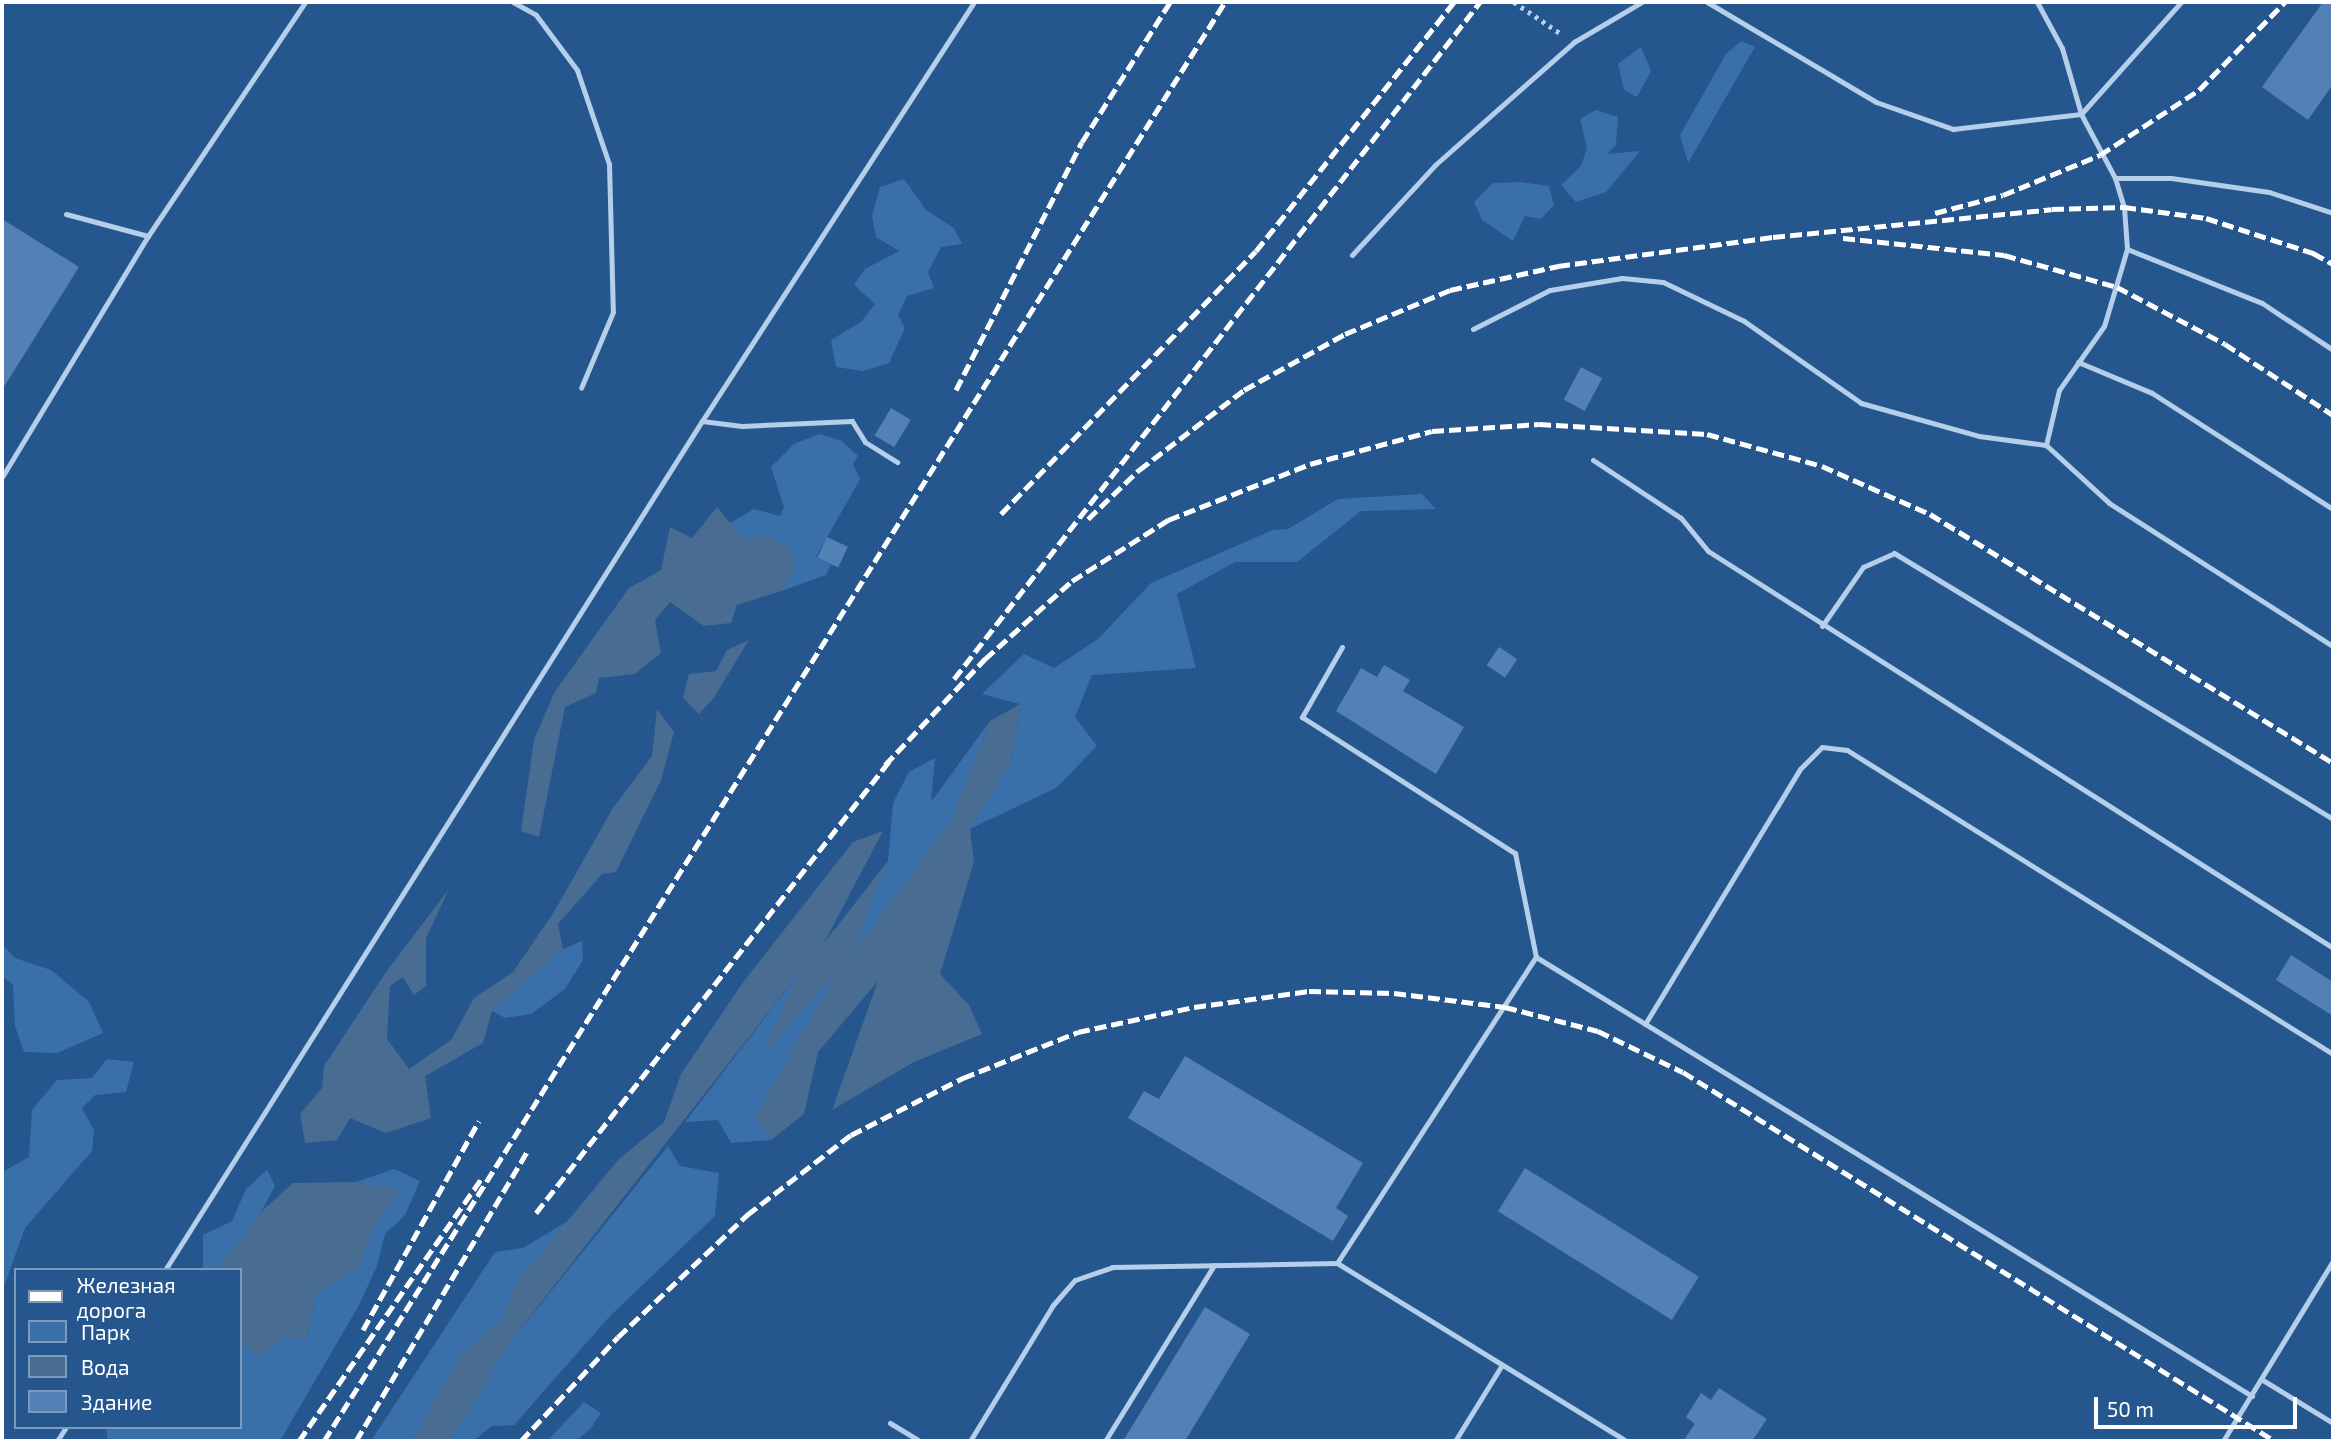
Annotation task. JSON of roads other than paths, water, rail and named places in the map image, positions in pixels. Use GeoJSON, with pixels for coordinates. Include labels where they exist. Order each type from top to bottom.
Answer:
{"type":"FeatureCollection","features":[{"type":"Feature","properties":{"kind":"lane"},"geometry":{"type":"LineString","coordinates":[[2,477],[148,236],[305,2]]}},
{"type":"Feature","properties":{"kind":"lane"},"geometry":{"type":"LineString","coordinates":[[513,2],[536,15],[577,70],[609,164],[613,312],[581,388]]}},
{"type":"Feature","properties":{"kind":"lane"},"geometry":{"type":"LineString","coordinates":[[166,1268],[702,421],[974,2]]}},
{"type":"Feature","properties":{"kind":"lane"},"geometry":{"type":"LineString","coordinates":[[1352,255],[1435,165],[1574,42],[1642,2]]}},
{"type":"Feature","properties":{"kind":"lane"},"geometry":{"type":"LineString","coordinates":[[1707,2],[1876,102],[1953,129],[2081,114],[2181,2]]}},
{"type":"Feature","properties":{"kind":"lane"},"geometry":{"type":"LineString","coordinates":[[2037,2],[2062,48],[2081,114],[2115,178],[2124,207],[2127,249],[2104,326],[2059,390],[2046,445]]}},
{"type":"Feature","properties":{"kind":"lane"},"geometry":{"type":"LineString","coordinates":[[2115,178],[2171,178],[2269,192],[2333,213]]}},
{"type":"Feature","properties":{"kind":"lane"},"geometry":{"type":"LineString","coordinates":[[66,214],[148,236]]}},
{"type":"Feature","properties":{"kind":"lane"},"geometry":{"type":"LineString","coordinates":[[2127,249],[2262,303],[2333,350]]}},
{"type":"Feature","properties":{"kind":"lane"},"geometry":{"type":"LineString","coordinates":[[1473,329],[1550,290],[1622,278],[1663,282],[1744,321],[1861,403],[1979,436],[2046,445],[2109,503],[2333,646]]}},
{"type":"Feature","properties":{"kind":"lane"},"geometry":{"type":"LineString","coordinates":[[2078,362],[2152,393],[2333,509]]}},
{"type":"Feature","properties":{"kind":"lane"},"geometry":{"type":"LineString","coordinates":[[702,421],[742,426],[852,421],[865,442],[897,462]]}},
{"type":"Feature","properties":{"kind":"lane"},"geometry":{"type":"LineString","coordinates":[[1593,460],[1681,518],[1708,551],[1822,626],[2333,948]]}},
{"type":"Feature","properties":{"kind":"lane"},"geometry":{"type":"LineString","coordinates":[[1822,626],[1863,567],[1894,553],[2333,819]]}},
{"type":"Feature","properties":{"kind":"lane"},"geometry":{"type":"LineString","coordinates":[[1337,1263],[1536,957],[1515,853],[1302,717],[1342,647]]}},
{"type":"Feature","properties":{"kind":"lane"},"geometry":{"type":"LineString","coordinates":[[1645,1024],[1800,769],[1822,747],[1847,750],[2333,1054]]}},
{"type":"Feature","properties":{"kind":"lane"},"geometry":{"type":"LineString","coordinates":[[1536,957],[2252,1395]]}},
{"type":"Feature","properties":{"kind":"lane"},"geometry":{"type":"LineString","coordinates":[[2223,1441],[2333,1262]]}},
{"type":"Feature","properties":{"kind":"lane"},"geometry":{"type":"LineString","coordinates":[[970,1441],[1054,1305],[1075,1280],[1112,1267],[1337,1263],[1626,1441]]}},
{"type":"Feature","properties":{"kind":"lane"},"geometry":{"type":"LineString","coordinates":[[1105,1441],[1214,1265]]}},
{"type":"Feature","properties":{"kind":"lane"},"geometry":{"type":"LineString","coordinates":[[1455,1441],[1502,1365]]}},
{"type":"Feature","properties":{"kind":"lane"},"geometry":{"type":"LineString","coordinates":[[2261,1379],[2333,1423]]}},
{"type":"Feature","properties":{"kind":"lane"},"geometry":{"type":"LineString","coordinates":[[890,1423],[920,1441]]}},
{"type":"Feature","properties":{"kind":"water"},"geometry":{"type":"Polygon","coordinates":[[[717,507],[744,540],[763,534],[790,547],[796,566],[781,591],[737,605],[731,623],[704,626],[670,602],[655,620],[661,653],[635,674],[599,678],[596,693],[565,707],[539,837],[521,831],[534,740],[554,693],[629,588],[661,570],[670,527],[692,538],[717,507]]]}},
{"type":"Feature","properties":{"kind":"water"},"geometry":{"type":"Polygon","coordinates":[[[749,640],[713,699],[699,714],[683,698],[689,674],[716,671],[727,650],[749,640]]]}},
{"type":"Feature","properties":{"kind":"water"},"geometry":{"type":"Polygon","coordinates":[[[1020,704],[1011,761],[970,829],[974,862],[940,974],[969,1005],[982,1034],[914,1062],[832,1110],[878,981],[818,1052],[804,1114],[771,1140],[755,1117],[836,973],[762,1055],[799,973],[511,1341],[450,1441],[412,1441],[463,1351],[499,1323],[517,1282],[619,1159],[664,1122],[681,1074],[744,981],[853,842],[883,831],[824,943],[888,861],[852,953],[949,824],[990,721],[1020,704]]]}},
{"type":"Feature","properties":{"kind":"water"},"geometry":{"type":"Polygon","coordinates":[[[657,709],[674,732],[661,780],[616,872],[602,874],[558,924],[563,949],[492,1011],[483,1043],[425,1076],[431,1118],[386,1133],[350,1118],[337,1140],[305,1143],[300,1114],[322,1088],[324,1066],[386,972],[449,889],[426,938],[426,986],[414,995],[403,977],[390,986],[387,1039],[409,1069],[451,1040],[474,998],[513,972],[554,912],[613,808],[652,756],[657,709]]]}},
{"type":"Feature","properties":{"kind":"water"},"geometry":{"type":"Polygon","coordinates":[[[356,1182],[401,1190],[374,1227],[359,1267],[316,1294],[306,1340],[281,1337],[262,1357],[242,1345],[242,1268],[221,1268],[261,1212],[293,1183],[356,1182]]]}},
{"type":"Feature","properties":{"kind":"railway"},"geometry":{"type":"LineString","coordinates":[[956,390],[1082,142],[1170,2]]}},
{"type":"Feature","properties":{"kind":"railway"},"geometry":{"type":"LineString","coordinates":[[324,1441],[1225,2]]}},
{"type":"Feature","properties":{"kind":"railway"},"geometry":{"type":"LineString","coordinates":[[1001,514],[1256,251],[1454,2]]}},
{"type":"Feature","properties":{"kind":"railway"},"geometry":{"type":"LineString","coordinates":[[954,679],[1480,2]]}},
{"type":"Feature","properties":{"kind":"railway"},"geometry":{"type":"LineString","coordinates":[[1935,213],[2003,195],[2100,155],[2199,90],[2285,2]]}},
{"type":"Feature","properties":{"kind":"railway"},"geometry":{"type":"LineString","coordinates":[[1088,519],[1139,470],[1244,390],[1345,334],[1450,290],[1558,266],[1773,237],[2052,209],[2124,207],[2206,218],[2313,253],[2333,264]]}},
{"type":"Feature","properties":{"kind":"railway"},"geometry":{"type":"LineString","coordinates":[[1843,238],[2004,255],[2117,287],[2225,344],[2333,415]]}},
{"type":"Feature","properties":{"kind":"railway"},"geometry":{"type":"LineString","coordinates":[[885,765],[985,659],[1072,581],[1168,520],[1310,464],[1432,431],[1539,424],[1707,434],[1822,466],[1930,514],[2333,763]]}},
{"type":"Feature","properties":{"kind":"railway"},"geometry":{"type":"LineString","coordinates":[[536,1213],[891,759]]}},
{"type":"Feature","properties":{"kind":"railway"},"geometry":{"type":"LineString","coordinates":[[521,1441],[618,1337],[747,1215],[851,1135],[963,1078],[1078,1032],[1194,1007],[1309,991],[1394,993],[1505,1007],[1598,1031],[1683,1072],[2275,1441]]}},
{"type":"Feature","properties":{"kind":"railway"},"geometry":{"type":"LineString","coordinates":[[363,1330],[479,1121]]}},
{"type":"Feature","properties":{"kind":"railway"},"geometry":{"type":"LineString","coordinates":[[356,1441],[528,1150]]}},
{"type":"Feature","properties":{"kind":"railway"},"geometry":{"type":"LineString","coordinates":[[299,1441],[481,1179]]}}]}
